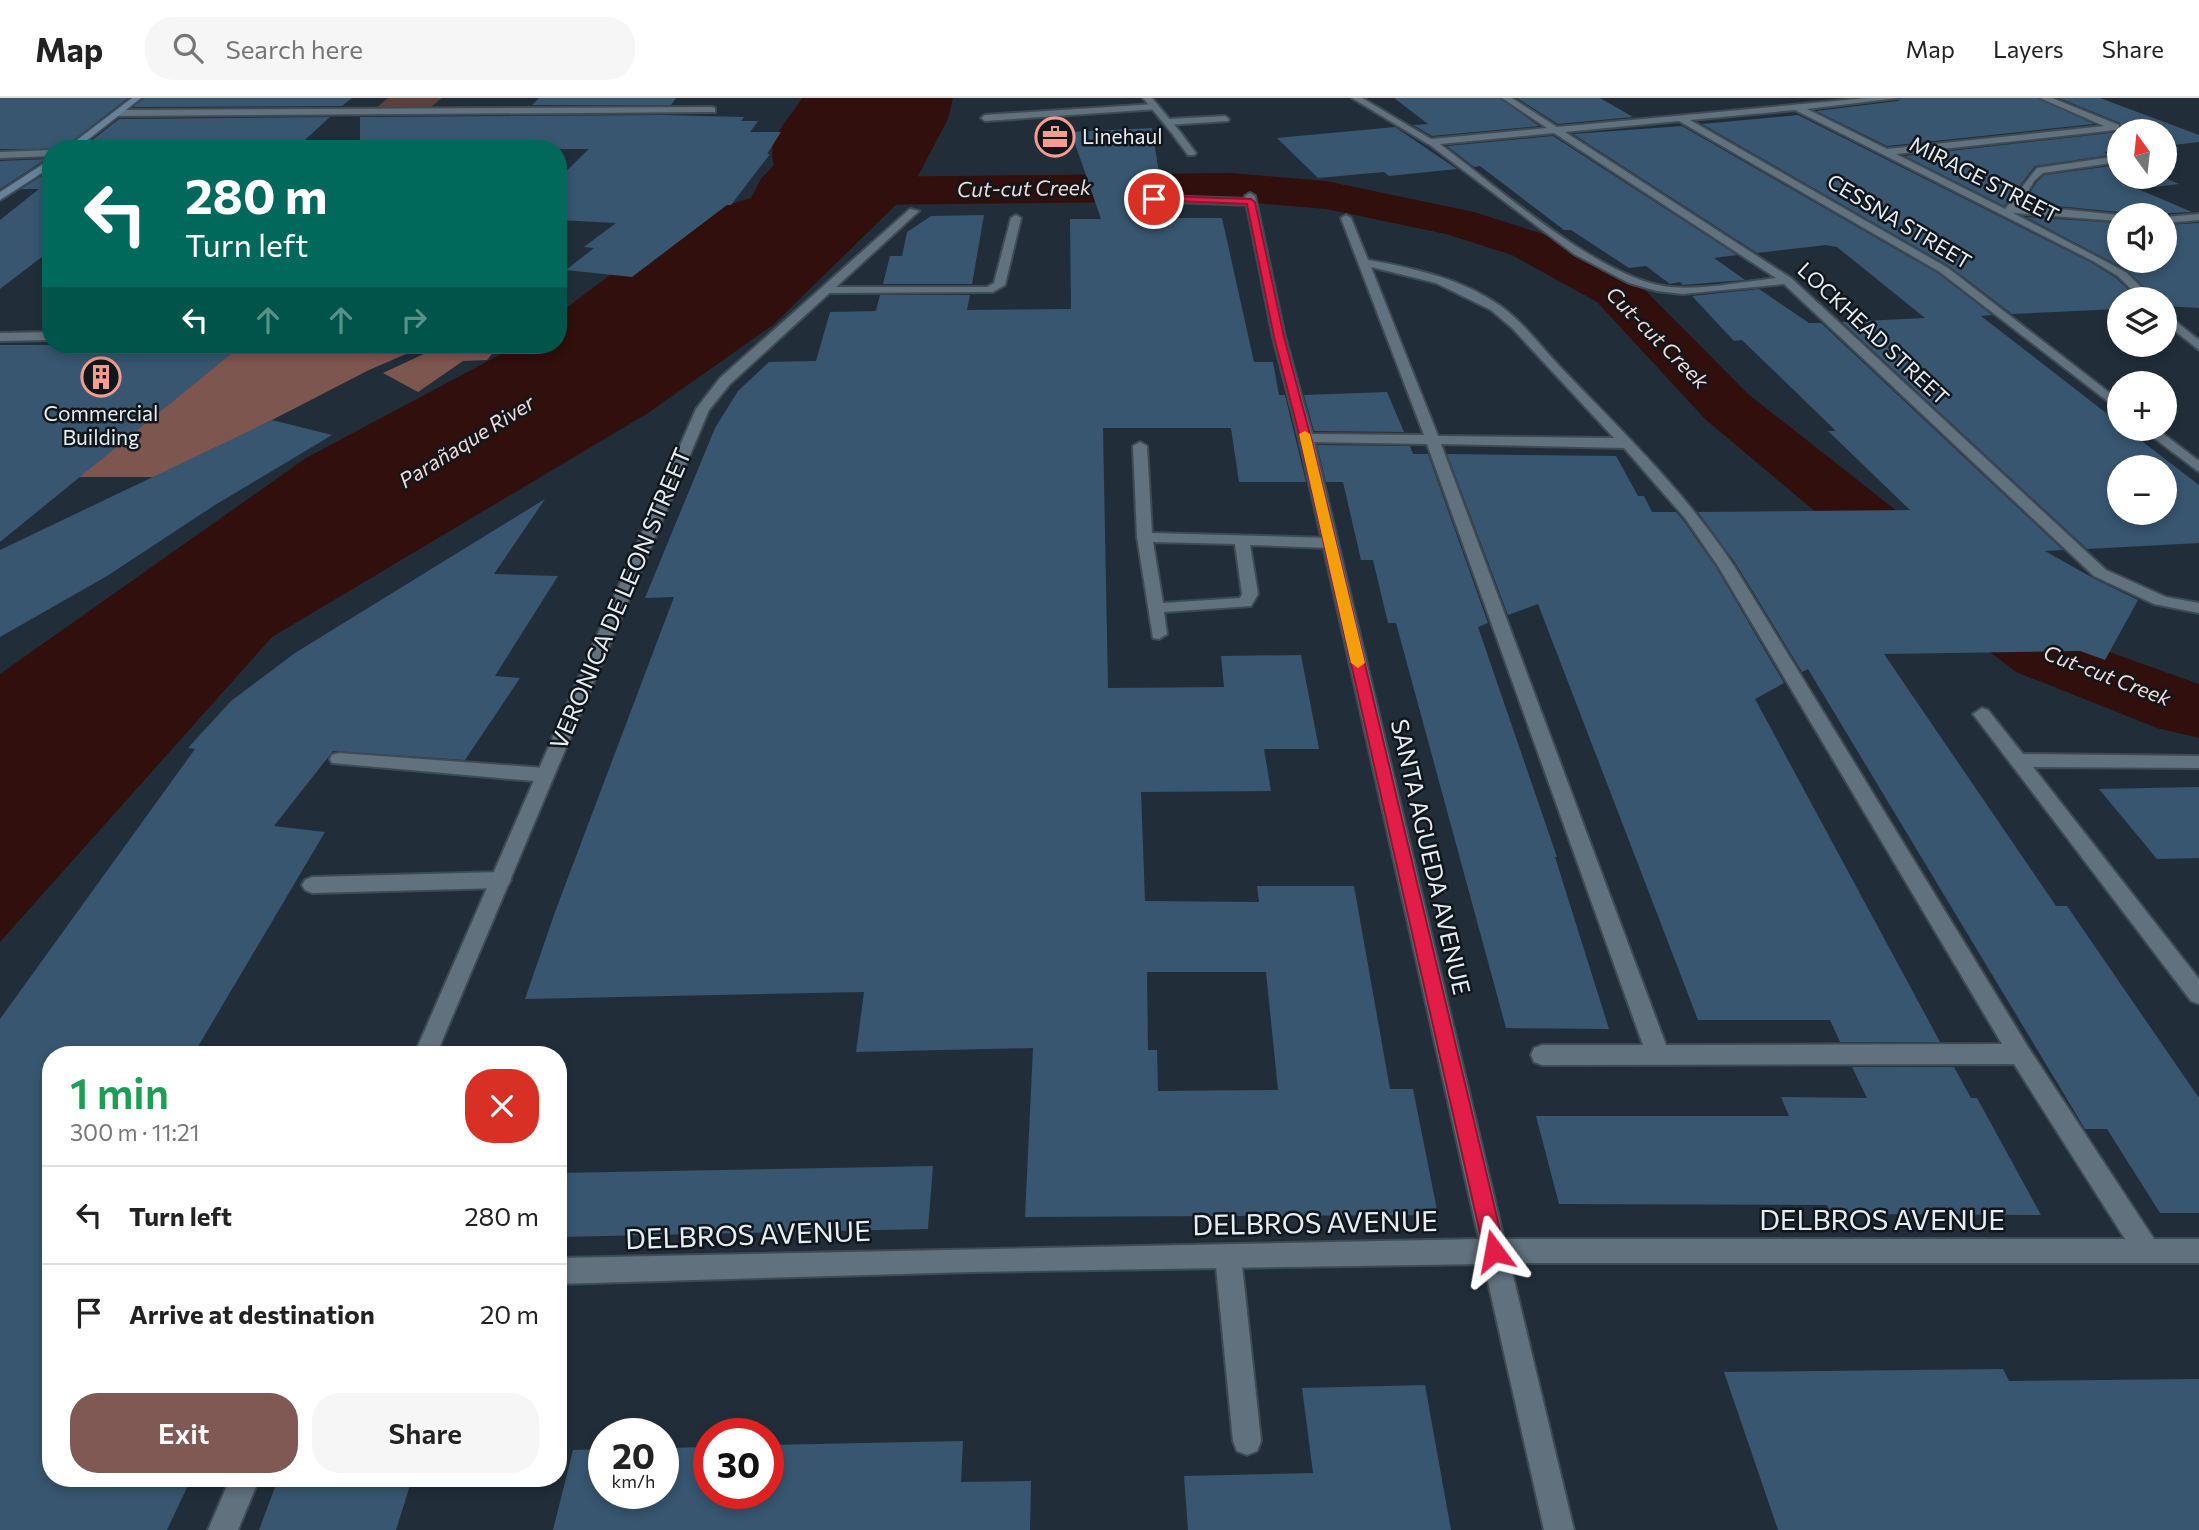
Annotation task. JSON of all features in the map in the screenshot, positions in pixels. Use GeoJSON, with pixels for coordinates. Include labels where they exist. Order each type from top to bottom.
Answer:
{"type":"FeatureCollection","features":[{"type":"Feature","properties":{"kind":"main road"},"geometry":{"type":"LineString","coordinates":[[82,140],[137,98]]}},
{"type":"Feature","properties":{"kind":"main road"},"geometry":{"type":"LineString","coordinates":[[0,197],[42,168]]}},
{"type":"Feature","properties":{"kind":"street"},"geometry":{"type":"LineString","coordinates":[[674,110],[679,98]]}},
{"type":"Feature","properties":{"kind":"street"},"geometry":{"type":"LineString","coordinates":[[1147,98],[1191,153]]}},
{"type":"Feature","properties":{"kind":"street"},"geometry":{"type":"LineString","coordinates":[[1356,98],[1432,142],[1578,252],[1649,285],[1683,291],[1787,280]]}},
{"type":"Feature","properties":{"kind":"street","name":"LOCKHEAD STREET"},"geometry":{"type":"LineString","coordinates":[[1506,98],[1787,280],[2100,573],[2139,593],[2186,607],[2199,608]]}},
{"type":"Feature","properties":{"kind":"street"},"geometry":{"type":"LineString","coordinates":[[1432,142],[1894,98]]}},
{"type":"Feature","properties":{"kind":"street"},"geometry":{"type":"LineString","coordinates":[[2043,98],[2107,123]]}},
{"type":"Feature","properties":{"kind":"street"},"geometry":{"type":"LineString","coordinates":[[985,118],[1155,107]]}},
{"type":"Feature","properties":{"kind":"street","name":"MIRAGE STREET"},"geometry":{"type":"LineString","coordinates":[[1795,107],[2010,211],[2111,267],[2134,287]]}},
{"type":"Feature","properties":{"kind":"street"},"geometry":{"type":"LineString","coordinates":[[117,113],[712,110]]}},
{"type":"Feature","properties":{"kind":"street","name":"CESSNA STREET"},"geometry":{"type":"LineString","coordinates":[[1678,117],[1944,270],[2107,397]]}},
{"type":"Feature","properties":{"kind":"street"},"geometry":{"type":"LineString","coordinates":[[1168,122],[1225,119]]}},
{"type":"Feature","properties":{"kind":"street"},"geometry":{"type":"LineString","coordinates":[[1886,152],[2107,128]]}},
{"type":"Feature","properties":{"kind":"street"},"geometry":{"type":"LineString","coordinates":[[0,155],[42,153]]}},
{"type":"Feature","properties":{"kind":"street"},"geometry":{"type":"LineString","coordinates":[[2107,161],[2040,170],[2034,174],[2010,211],[2107,217]]}},
{"type":"Feature","properties":{"kind":"street","name":"SANTA AGUEDA AVENUE"},"geometry":{"type":"LineString","coordinates":[[1130,198],[1250,199],[1279,337],[1306,438],[1559,1530]]}},
{"type":"Feature","properties":{"kind":"street","name":"VERONICA DE LEON STREET"},"geometry":{"type":"LineString","coordinates":[[429,1046],[703,409],[725,381],[914,211]]}},
{"type":"Feature","properties":{"kind":"street"},"geometry":{"type":"LineString","coordinates":[[2177,219],[2199,217]]}},
{"type":"Feature","properties":{"kind":"street"},"geometry":{"type":"LineString","coordinates":[[828,290],[989,290],[999,285],[1016,218]]}},
{"type":"Feature","properties":{"kind":"street"},"geometry":{"type":"LineString","coordinates":[[1346,218],[1432,438],[1658,1055]]}},
{"type":"Feature","properties":{"kind":"street"},"geometry":{"type":"LineString","coordinates":[[1362,262],[1434,278],[1485,301],[1506,315],[1689,510],[1709,538],[2020,1055],[2147,1251]]}},
{"type":"Feature","properties":{"kind":"street"},"geometry":{"type":"LineString","coordinates":[[2177,327],[2199,346]]}},
{"type":"Feature","properties":{"kind":"street"},"geometry":{"type":"LineString","coordinates":[[0,337],[42,336]]}},
{"type":"Feature","properties":{"kind":"street"},"geometry":{"type":"LineString","coordinates":[[1306,438],[1628,442]]}},
{"type":"Feature","properties":{"kind":"street"},"geometry":{"type":"LineString","coordinates":[[2164,441],[2199,468]]}},
{"type":"Feature","properties":{"kind":"street"},"geometry":{"type":"LineString","coordinates":[[1140,446],[1145,537],[1159,634]]}},
{"type":"Feature","properties":{"kind":"street"},"geometry":{"type":"LineString","coordinates":[[1145,537],[1330,543]]}},
{"type":"Feature","properties":{"kind":"street"},"geometry":{"type":"LineString","coordinates":[[1155,608],[1245,603],[1250,594],[1242,542]]}},
{"type":"Feature","properties":{"kind":"street"},"geometry":{"type":"LineString","coordinates":[[1982,714],[2199,995]]}},
{"type":"Feature","properties":{"kind":"street"},"geometry":{"type":"LineString","coordinates":[[339,759],[545,775]]}},
{"type":"Feature","properties":{"kind":"street"},"geometry":{"type":"LineString","coordinates":[[2016,760],[2199,762]]}},
{"type":"Feature","properties":{"kind":"street"},"geometry":{"type":"LineString","coordinates":[[312,885],[501,880]]}},
{"type":"Feature","properties":{"kind":"street"},"geometry":{"type":"LineString","coordinates":[[1542,1055],[2020,1055]]}},
{"type":"Feature","properties":{"kind":"street","name":"DELBROS AVENUE"},"geometry":{"type":"LineString","coordinates":[[567,1271],[1494,1251],[2199,1251]]}},
{"type":"Feature","properties":{"kind":"street"},"geometry":{"type":"LineString","coordinates":[[1228,1256],[1247,1441]]}},
{"type":"Feature","properties":{"kind":"street"},"geometry":{"type":"LineString","coordinates":[[223,1530],[241,1487]]}},
{"type":"Feature","properties":{"kind":"shaded area"},"geometry":{"type":"Polygon","coordinates":[[[388,98],[442,98],[426,111],[375,109],[388,98]]]}},
{"type":"Feature","properties":{"kind":"shaded area"},"geometry":{"type":"Polygon","coordinates":[[[230,354],[406,354],[369,370],[243,435],[183,477],[0,477],[0,412],[163,409],[230,354]]]}},
{"type":"Feature","properties":{"kind":"shaded area"},"geometry":{"type":"Polygon","coordinates":[[[424,354],[492,354],[487,360],[463,361],[418,392],[383,373],[424,354]]]}},
{"type":"Feature","properties":{"kind":"water","name":"Parañaque River"},"geometry":{"type":"Polygon","coordinates":[[[802,98],[953,98],[948,119],[910,191],[773,325],[648,413],[272,637],[0,942],[0,674],[306,458],[501,354],[567,354],[567,307],[688,217],[751,198],[761,179],[774,165],[773,147],[780,130],[802,98]]]}},
{"type":"Feature","properties":{"kind":"building"},"geometry":{"type":"Polygon","coordinates":[[[0,98],[128,98],[74,140],[42,140],[42,149],[0,149],[0,98]]]}},
{"type":"Feature","properties":{"kind":"building"},"geometry":{"type":"Polygon","coordinates":[[[144,98],[352,98],[342,106],[133,107],[144,98]]]}},
{"type":"Feature","properties":{"kind":"building"},"geometry":{"type":"Polygon","coordinates":[[[539,98],[676,98],[671,105],[532,105],[539,98]]]}},
{"type":"Feature","properties":{"kind":"building"},"geometry":{"type":"Polygon","coordinates":[[[1394,98],[1500,98],[1539,126],[1432,136],[1413,125],[1428,124],[1394,98]]]}},
{"type":"Feature","properties":{"kind":"building"},"geometry":{"type":"Polygon","coordinates":[[[1517,98],[1600,98],[1633,117],[1558,124],[1517,98]]]}},
{"type":"Feature","properties":{"kind":"building"},"geometry":{"type":"Polygon","coordinates":[[[1901,98],[2038,98],[2094,124],[1887,146],[1816,111],[1898,101],[1901,98]]]}},
{"type":"Feature","properties":{"kind":"building"},"geometry":{"type":"Polygon","coordinates":[[[2059,98],[2100,98],[2156,119],[2110,119],[2059,98]]]}},
{"type":"Feature","properties":{"kind":"building"},"geometry":{"type":"Polygon","coordinates":[[[1798,115],[2092,263],[2125,287],[2107,287],[2107,310],[2012,314],[1949,266],[1702,124],[1798,115]]]}},
{"type":"Feature","properties":{"kind":"building"},"geometry":{"type":"Polygon","coordinates":[[[330,117],[305,140],[92,140],[119,119],[330,117]]]}},
{"type":"Feature","properties":{"kind":"building"},"geometry":{"type":"Polygon","coordinates":[[[360,117],[744,117],[741,121],[758,121],[750,132],[781,132],[767,154],[770,154],[731,205],[727,205],[632,277],[567,270],[594,248],[584,247],[616,223],[567,220],[567,170],[589,149],[567,149],[567,140],[360,140],[360,117]]]}},
{"type":"Feature","properties":{"kind":"building"},"geometry":{"type":"Polygon","coordinates":[[[1682,126],[1939,274],[1992,315],[1981,316],[2107,414],[2107,441],[2142,441],[2160,455],[2107,455],[2107,525],[2177,525],[2177,468],[2199,485],[2199,543],[2087,549],[1842,322],[1925,318],[1837,247],[1826,245],[1757,253],[1573,134],[1682,126]]]}},
{"type":"Feature","properties":{"kind":"building"},"geometry":{"type":"Polygon","coordinates":[[[1395,127],[1457,169],[1389,176],[1384,172],[1318,178],[1277,138],[1395,127]]]}},
{"type":"Feature","properties":{"kind":"building"},"geometry":{"type":"Polygon","coordinates":[[[2177,127],[2199,135],[2199,142],[2177,145],[2177,127]]]}},
{"type":"Feature","properties":{"kind":"building"},"geometry":{"type":"Polygon","coordinates":[[[1152,128],[1162,193],[1129,192],[1124,194],[1124,202],[1163,204],[1165,218],[1222,218],[1254,362],[1273,362],[1279,395],[1285,395],[1306,482],[1239,482],[1231,428],[1103,428],[1108,688],[1224,687],[1221,656],[1301,655],[1319,749],[1264,749],[1271,791],[1141,792],[1145,901],[1259,902],[1257,886],[1354,886],[1390,1089],[1413,1089],[1438,1215],[1025,1217],[1033,1048],[856,1052],[864,992],[525,999],[555,912],[674,597],[645,598],[715,428],[738,391],[769,362],[816,361],[830,312],[876,311],[880,295],[970,295],[967,310],[1071,309],[1070,219],[1101,219],[1071,132],[1152,128]],[[1147,972],[1148,1050],[1157,1050],[1158,1091],[1278,1090],[1266,972],[1147,972]]]}},
{"type":"Feature","properties":{"kind":"building"},"geometry":{"type":"Polygon","coordinates":[[[2107,133],[2107,152],[2104,152],[2107,155],[2035,166],[2004,206],[1905,156],[2107,133]]]}},
{"type":"Feature","properties":{"kind":"building"},"geometry":{"type":"Polygon","coordinates":[[[1553,136],[1737,255],[1714,258],[1745,280],[1670,284],[1646,266],[1629,268],[1571,230],[1564,230],[1480,166],[1474,167],[1447,146],[1553,136]]]}},
{"type":"Feature","properties":{"kind":"building"},"geometry":{"type":"Polygon","coordinates":[[[42,159],[0,189],[0,161],[42,159]]]}},
{"type":"Feature","properties":{"kind":"building"},"geometry":{"type":"Polygon","coordinates":[[[2107,167],[2107,189],[2138,189],[2171,203],[2107,203],[2107,211],[2024,203],[2044,175],[2107,167]]]}},
{"type":"Feature","properties":{"kind":"building"},"geometry":{"type":"Polygon","coordinates":[[[42,176],[42,257],[0,289],[0,220],[39,189],[21,189],[42,176]]]}},
{"type":"Feature","properties":{"kind":"building"},"geometry":{"type":"Polygon","coordinates":[[[2177,206],[2192,212],[2177,213],[2177,206]]]}},
{"type":"Feature","properties":{"kind":"building"},"geometry":{"type":"Polygon","coordinates":[[[984,215],[972,284],[883,284],[890,256],[902,256],[907,232],[931,216],[984,215]]]}},
{"type":"Feature","properties":{"kind":"building"},"geometry":{"type":"Polygon","coordinates":[[[2026,217],[2107,222],[2107,260],[2026,217]]]}},
{"type":"Feature","properties":{"kind":"building"},"geometry":{"type":"Polygon","coordinates":[[[2199,223],[2199,308],[2177,307],[2177,287],[2144,287],[2130,273],[2177,273],[2177,224],[2199,223]]]}},
{"type":"Feature","properties":{"kind":"building"},"geometry":{"type":"Polygon","coordinates":[[[1759,289],[1809,323],[1821,323],[2063,550],[2045,551],[2138,600],[2105,660],[2080,651],[1884,654],[2056,906],[2067,906],[2199,1098],[2199,1213],[2160,1213],[2107,1129],[2085,1129],[1808,669],[1802,672],[1736,564],[1698,512],[1910,510],[1828,431],[1836,431],[1742,340],[1734,341],[1692,296],[1759,289]]]}},
{"type":"Feature","properties":{"kind":"building"},"geometry":{"type":"Polygon","coordinates":[[[0,345],[42,345],[42,354],[231,354],[0,542],[0,345]]]}},
{"type":"Feature","properties":{"kind":"building"},"geometry":{"type":"Polygon","coordinates":[[[1387,392],[1404,432],[1314,431],[1304,395],[1387,392]]]}},
{"type":"Feature","properties":{"kind":"building"},"geometry":{"type":"Polygon","coordinates":[[[272,420],[332,435],[215,505],[107,576],[0,637],[0,550],[272,420]]]}},
{"type":"Feature","properties":{"kind":"building"},"geometry":{"type":"Polygon","coordinates":[[[1317,445],[1410,446],[1413,454],[1428,454],[1488,623],[1478,627],[1557,857],[1609,1029],[1506,1028],[1396,623],[1388,623],[1373,560],[1361,560],[1343,482],[1326,482],[1317,445]]]}},
{"type":"Feature","properties":{"kind":"building"},"geometry":{"type":"Polygon","coordinates":[[[1447,454],[1616,456],[1638,496],[1644,496],[1652,512],[1676,512],[1683,520],[1716,567],[1784,683],[1755,699],[1940,1042],[1840,1042],[1830,1020],[1698,1020],[1538,604],[1508,615],[1447,454]]]}},
{"type":"Feature","properties":{"kind":"building"},"geometry":{"type":"Polygon","coordinates":[[[545,499],[494,574],[558,576],[495,676],[520,678],[465,760],[333,751],[274,826],[325,832],[198,1046],[42,1046],[42,1487],[187,1487],[167,1530],[0,1530],[0,1019],[195,749],[188,748],[231,701],[295,653],[545,499]]]}},
{"type":"Feature","properties":{"kind":"building"},"geometry":{"type":"Polygon","coordinates":[[[2199,787],[2199,858],[2157,859],[2099,789],[2199,787]]]}},
{"type":"Feature","properties":{"kind":"building"},"geometry":{"type":"Polygon","coordinates":[[[1852,1067],[1954,1067],[1971,1098],[1977,1098],[2041,1215],[1831,1214],[1827,1205],[1559,1204],[1536,1116],[1789,1116],[1781,1097],[1867,1098],[1852,1067]]]}},
{"type":"Feature","properties":{"kind":"building"},"geometry":{"type":"Polygon","coordinates":[[[933,1166],[928,1229],[567,1237],[567,1173],[933,1166]]]}},
{"type":"Feature","properties":{"kind":"building"},"geometry":{"type":"Polygon","coordinates":[[[2003,1369],[2009,1381],[2199,1379],[2199,1530],[1778,1530],[1724,1372],[2003,1369]]]}},
{"type":"Feature","properties":{"kind":"building"},"geometry":{"type":"Polygon","coordinates":[[[1425,1385],[1451,1530],[1188,1530],[1184,1476],[1313,1473],[1302,1388],[1425,1385]]]}},
{"type":"Feature","properties":{"kind":"building"},"geometry":{"type":"Polygon","coordinates":[[[963,1441],[961,1482],[1031,1481],[1030,1530],[553,1530],[564,1487],[567,1487],[573,1450],[588,1450],[588,1509],[679,1509],[679,1448],[693,1447],[693,1509],[784,1509],[784,1445],[963,1441]]]}},
{"type":"Feature","properties":{"kind":"building"},"geometry":{"type":"Polygon","coordinates":[[[275,1487],[409,1487],[396,1530],[259,1530],[275,1487]]]}},
{"type":"Feature","properties":{"kind":"waterway","name":"Cut-cut Creek"},"geometry":{"type":"LineString","coordinates":[[863,191],[1230,187],[1326,195],[1457,222],[1529,245],[1616,291],[1727,407],[1929,571],[2043,655],[2185,709],[2199,711]]}},
{"type":"Feature","properties":{"kind":"slow traffic"},"geometry":{"type":"LineString","coordinates":[[1305,434],[1358,663]]}},
{"type":"Feature","properties":{"kind":"place","name":"Linehaul"},"geometry":{"type":"Point","coordinates":[1055,137]}},
{"type":"Feature","properties":{"kind":"place","name":"Commercial Building"},"geometry":{"type":"Point","coordinates":[101,377]}},
{"type":"Feature","properties":{"kind":"route"},"geometry":{"type":"LineString","coordinates":[[1154,199],[1251,202],[1279,337],[1306,438],[1494,1251]]}}]}
